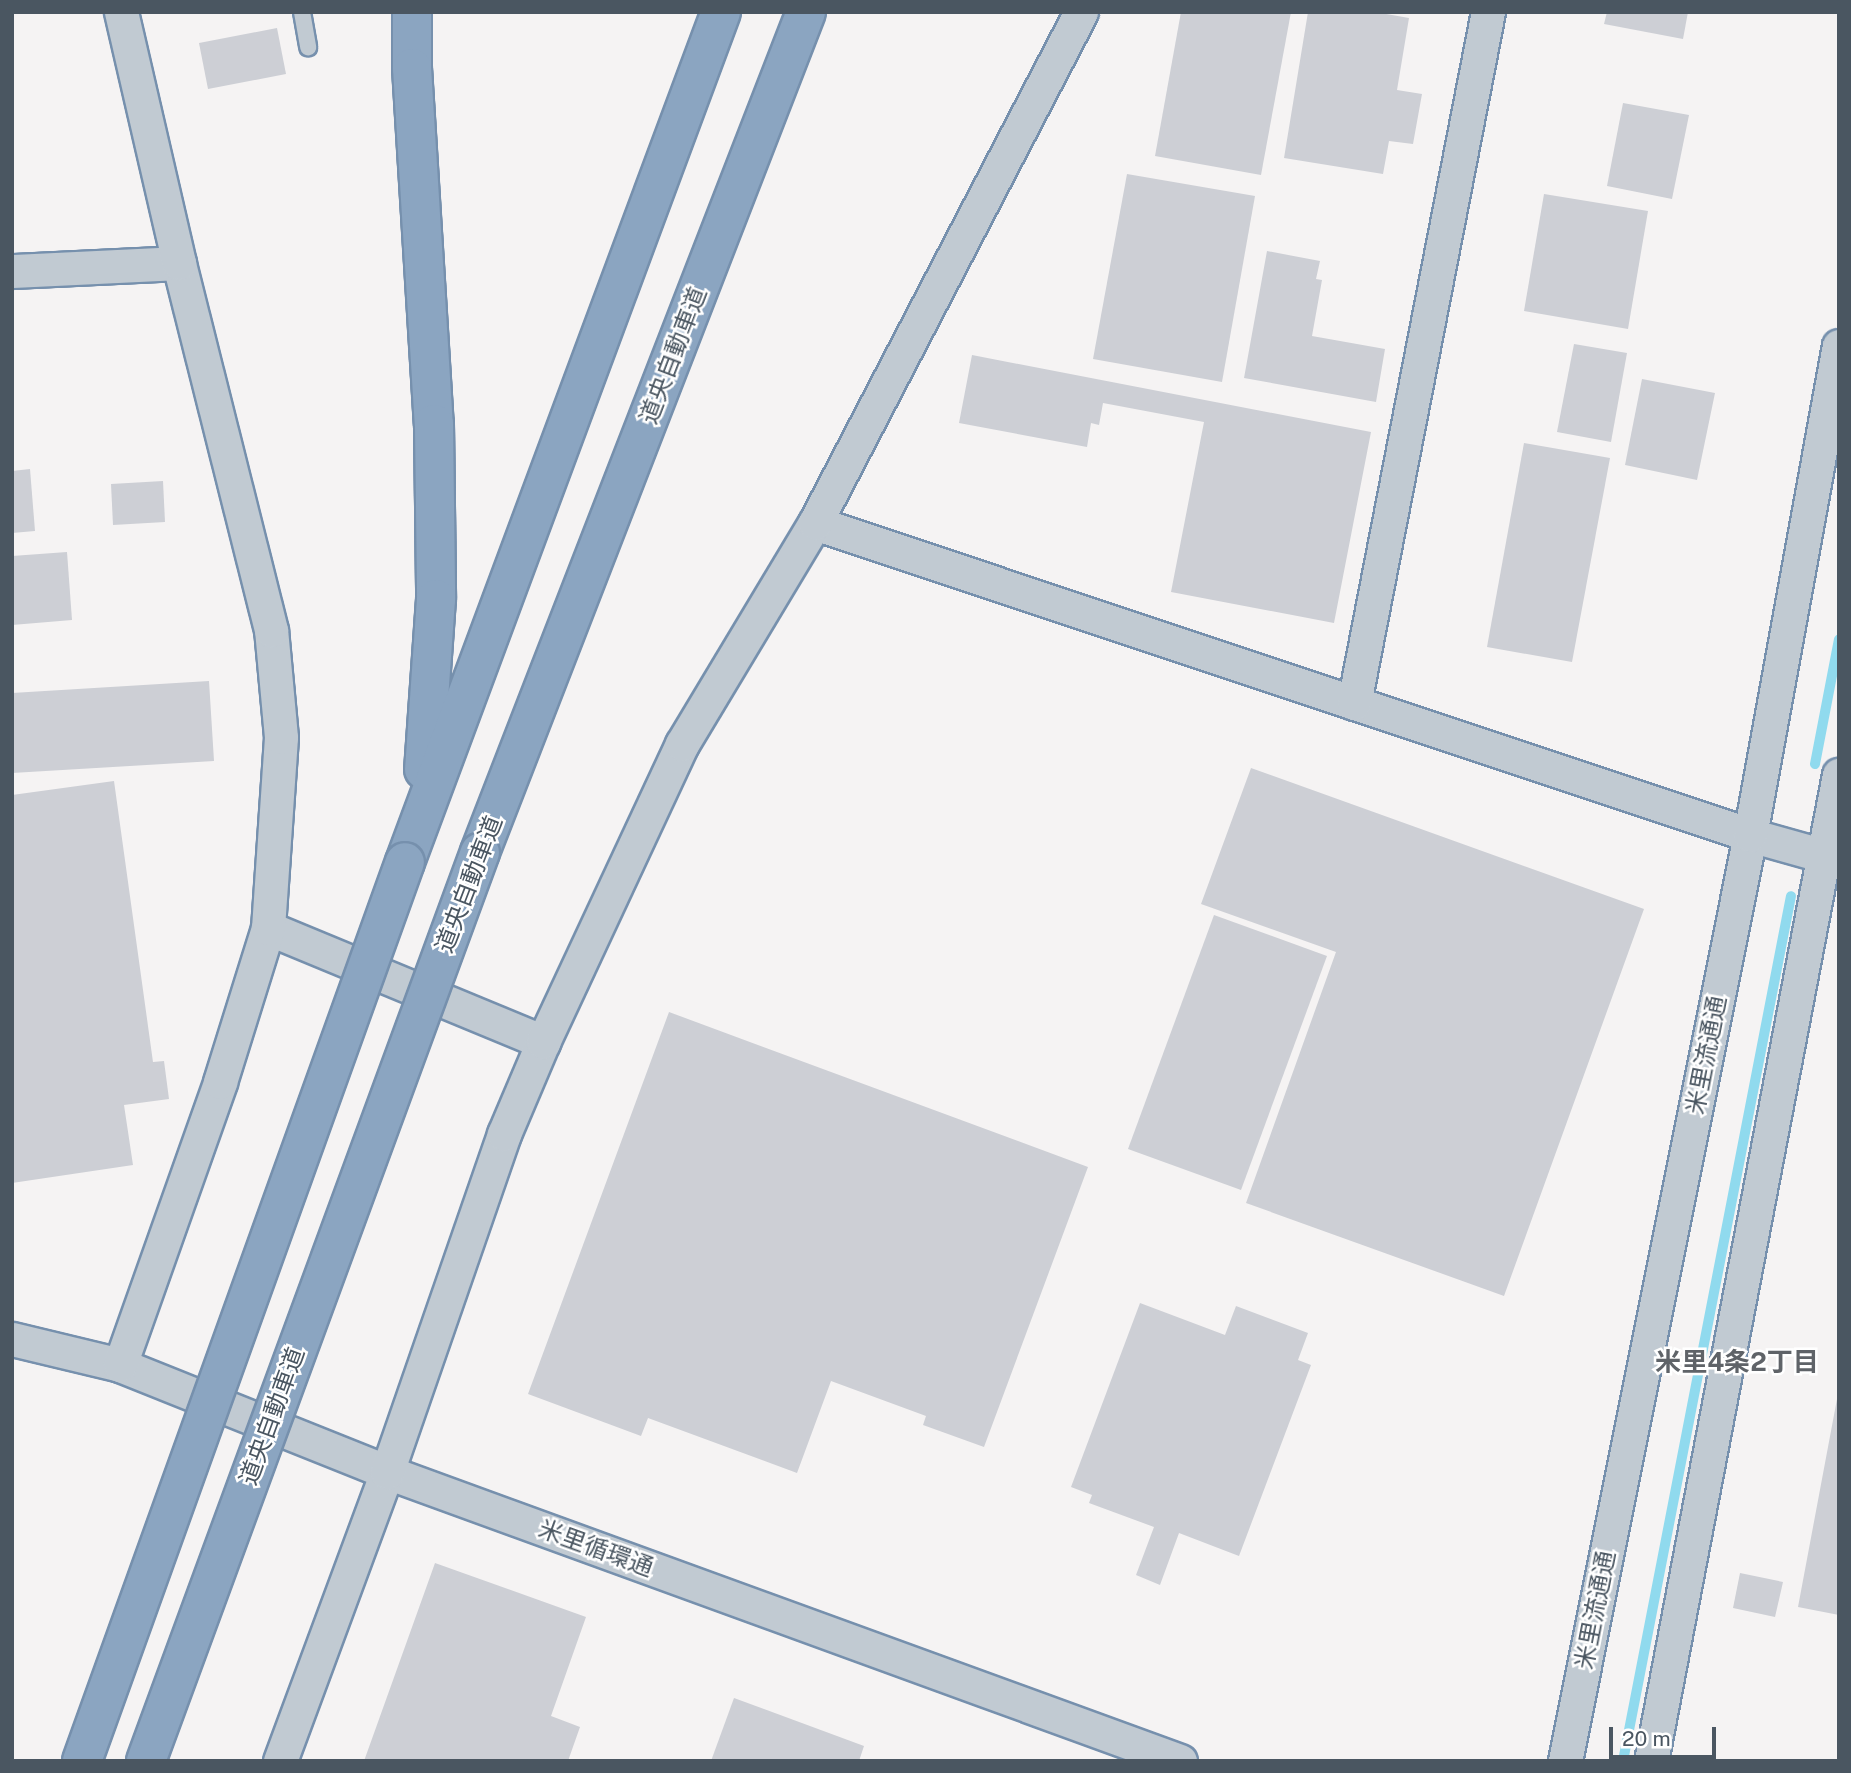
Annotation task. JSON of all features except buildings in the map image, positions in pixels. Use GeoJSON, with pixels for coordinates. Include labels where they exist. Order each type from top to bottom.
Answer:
{"type":"FeatureCollection","features":[{"type":"Feature","properties":{"kind":"highway"},"geometry":{"type":"LineString","coordinates":[[412,12],[412,68],[434,451],[436,598],[422,811]]}},
{"type":"Feature","properties":{"kind":"highway"},"geometry":{"type":"LineString","coordinates":[[82,1761],[422,811],[722,12]]}},
{"type":"Feature","properties":{"kind":"highway","name":"道央自動車道"},"geometry":{"type":"LineString","coordinates":[[146,1761],[480,852],[806,12]]}},
{"type":"Feature","properties":{"kind":"street"},"geometry":{"type":"LineString","coordinates":[[121,12],[179,263],[271,630],[281,737],[268,928],[215,1095],[121,1365]]}},
{"type":"Feature","properties":{"kind":"street"},"geometry":{"type":"LineString","coordinates":[[280,1761],[387,1472],[504,1134],[543,1042],[682,744],[815,523],[1081,12]]}},
{"type":"Feature","properties":{"kind":"street"},"geometry":{"type":"LineString","coordinates":[[1354,703],[1488,12]]}},
{"type":"Feature","properties":{"kind":"street"},"geometry":{"type":"LineString","coordinates":[[12,271],[179,263]]}},
{"type":"Feature","properties":{"kind":"street","name":"米里流通通"},"geometry":{"type":"LineString","coordinates":[[1565,1761],[1750,835],[1839,346]]}},
{"type":"Feature","properties":{"kind":"street"},"geometry":{"type":"LineString","coordinates":[[815,523],[1750,835],[1831,859]]}},
{"type":"Feature","properties":{"kind":"street"},"geometry":{"type":"LineString","coordinates":[[1651,1761],[1831,859],[1839,775]]}},
{"type":"Feature","properties":{"kind":"street"},"geometry":{"type":"LineString","coordinates":[[268,928],[543,1042]]}},
{"type":"Feature","properties":{"kind":"street","name":"米里循環通"},"geometry":{"type":"LineString","coordinates":[[12,1339],[121,1365],[387,1472],[1180,1761]]}},
{"type":"Feature","properties":{"kind":"lane"},"geometry":{"type":"LineString","coordinates":[[302,12],[308,47]]}},
{"type":"Feature","properties":{"kind":"waterway"},"geometry":{"type":"LineString","coordinates":[[1815,764],[1839,639]]}},
{"type":"Feature","properties":{"kind":"waterway"},"geometry":{"type":"LineString","coordinates":[[1623,1761],[1791,896]]}},
{"type":"Feature","properties":{"kind":"district","name":"米里4条2丁目"},"geometry":{"type":"Point","coordinates":[1737,1362]}}]}
